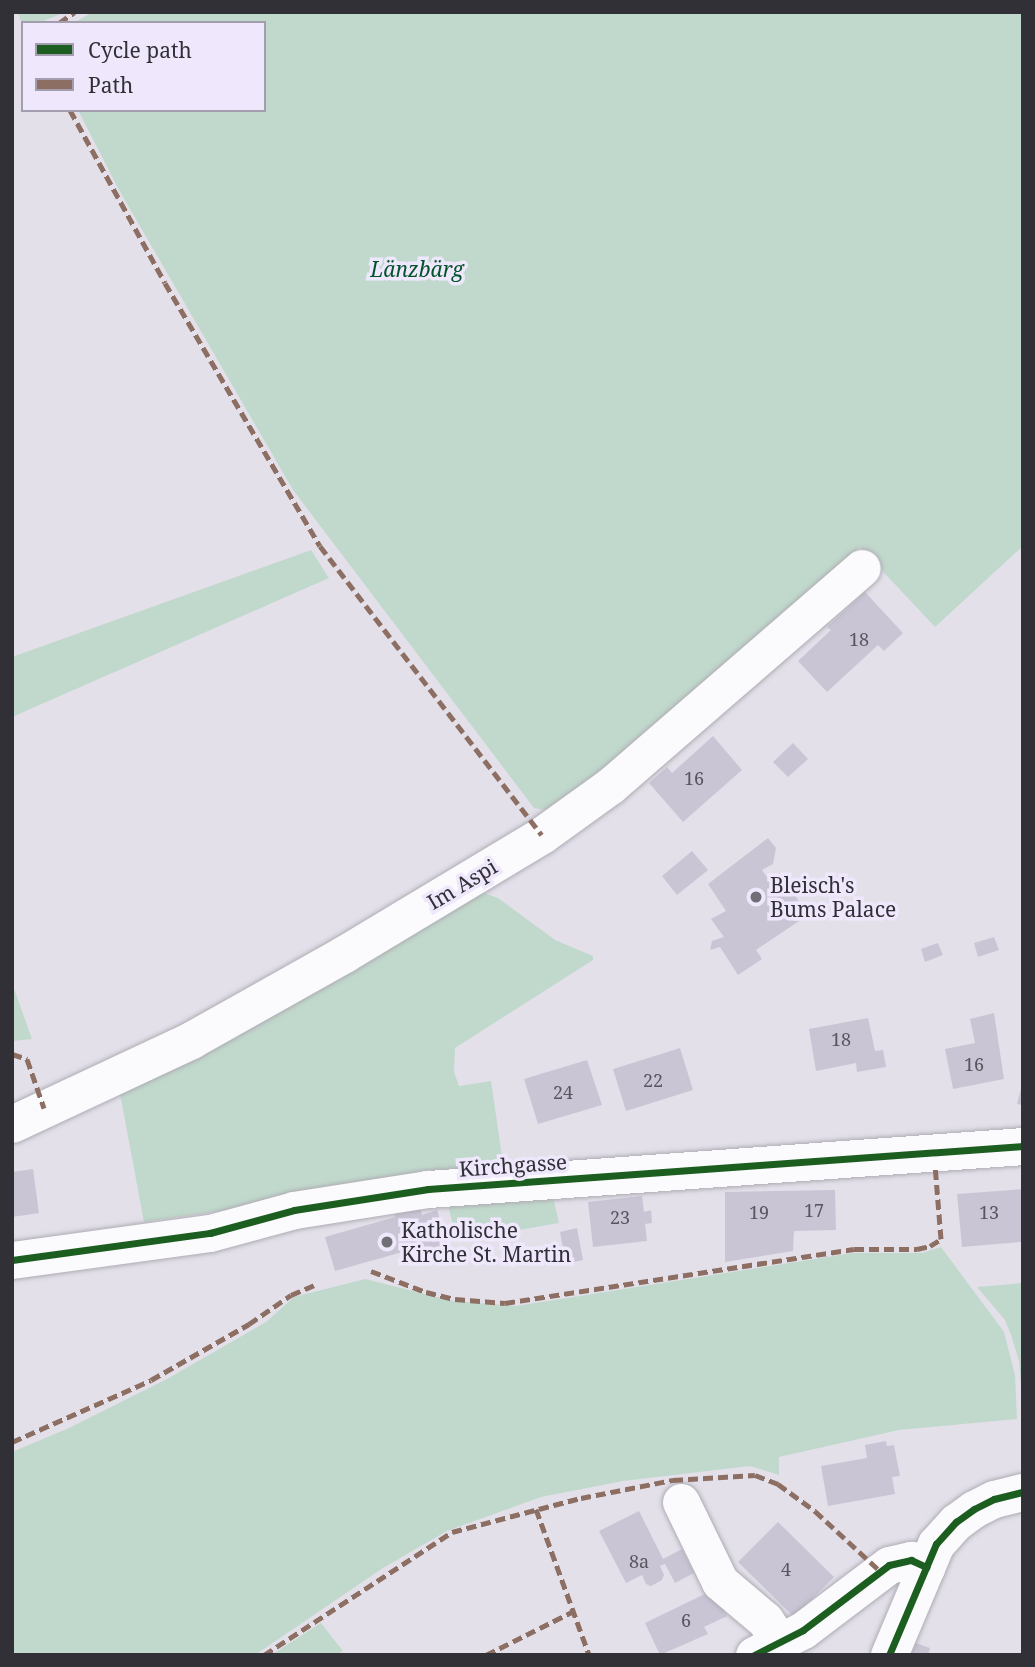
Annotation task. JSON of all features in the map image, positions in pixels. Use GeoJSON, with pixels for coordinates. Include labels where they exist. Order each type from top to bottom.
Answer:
{"type":"FeatureCollection","features":[{"type":"Feature","properties":{"kind":"street","name":"Im Aspi"},"geometry":{"type":"LineString","coordinates":[[12,1124],[191,1040],[344,954],[542,835],[610,786],[862,568]]}},
{"type":"Feature","properties":{"kind":"street","name":"Kirchgasse"},"geometry":{"type":"LineString","coordinates":[[12,1260],[210,1233],[294,1210],[428,1189],[1023,1146]]}},
{"type":"Feature","properties":{"kind":"street"},"geometry":{"type":"LineString","coordinates":[[889,1655],[936,1544],[956,1522],[994,1499],[1023,1492]]}},
{"type":"Feature","properties":{"kind":"street"},"geometry":{"type":"LineString","coordinates":[[681,1502],[720,1582],[765,1620],[766,1648],[803,1629],[889,1564],[911,1560],[926,1567]]}},
{"type":"Feature","properties":{"kind":"green space"},"geometry":{"type":"Polygon","coordinates":[[[18,12],[66,12],[43,21],[21,21],[18,12]]]}},
{"type":"Feature","properties":{"kind":"green space","name":"Länzbärg"},"geometry":{"type":"Polygon","coordinates":[[[93,12],[1023,12],[1023,546],[935,627],[860,547],[570,804],[557,812],[534,808],[293,490],[119,190],[79,112],[266,112],[266,21],[77,21],[93,12]]]}},
{"type":"Feature","properties":{"kind":"green space"},"geometry":{"type":"Polygon","coordinates":[[[311,550],[329,578],[12,717],[12,657],[311,550]]]}},
{"type":"Feature","properties":{"kind":"green space"},"geometry":{"type":"Polygon","coordinates":[[[481,892],[498,898],[555,940],[593,956],[593,960],[455,1048],[454,1072],[459,1086],[491,1081],[504,1170],[144,1222],[118,1083],[481,892]]]}},
{"type":"Feature","properties":{"kind":"green space"},"geometry":{"type":"Polygon","coordinates":[[[12,983],[32,1039],[12,1041],[12,983]]]}},
{"type":"Feature","properties":{"kind":"green space"},"geometry":{"type":"Polygon","coordinates":[[[553,1196],[559,1223],[457,1241],[448,1205],[553,1196]]]}},
{"type":"Feature","properties":{"kind":"green space"},"geometry":{"type":"Polygon","coordinates":[[[941,1247],[1004,1332],[1015,1375],[1017,1419],[899,1430],[779,1457],[779,1475],[750,1466],[623,1481],[541,1497],[447,1531],[383,1568],[255,1655],[12,1655],[12,1452],[69,1428],[167,1379],[266,1322],[294,1297],[365,1279],[453,1301],[516,1306],[853,1253],[922,1253],[941,1247]]]}},
{"type":"Feature","properties":{"kind":"green space"},"geometry":{"type":"Polygon","coordinates":[[[1023,1283],[1023,1409],[1019,1361],[1011,1335],[1005,1320],[977,1287],[1023,1283]]]}},
{"type":"Feature","properties":{"kind":"green space"},"geometry":{"type":"Polygon","coordinates":[[[321,1623],[343,1651],[335,1655],[271,1655],[321,1623]]]}},
{"type":"Feature","properties":{"kind":"building"},"geometry":{"type":"Polygon","coordinates":[[[865,592],[903,633],[884,651],[878,645],[827,692],[798,661],[831,630],[827,627],[865,592]]]}},
{"type":"Feature","properties":{"kind":"building"},"geometry":{"type":"Polygon","coordinates":[[[713,736],[742,770],[683,822],[649,783],[667,767],[672,773],[713,736]]]}},
{"type":"Feature","properties":{"kind":"building"},"geometry":{"type":"Polygon","coordinates":[[[793,743],[808,759],[788,777],[773,762],[793,743]]]}},
{"type":"Feature","properties":{"kind":"building","name":"Bleisch's Bums Palace"},"geometry":{"type":"Polygon","coordinates":[[[768,838],[776,848],[773,864],[762,870],[769,880],[780,873],[808,915],[756,950],[762,959],[738,975],[720,947],[710,950],[712,941],[724,937],[711,919],[726,911],[708,884],[768,838]]]}},
{"type":"Feature","properties":{"kind":"building"},"geometry":{"type":"Polygon","coordinates":[[[692,851],[708,870],[677,895],[662,876],[692,851]]]}},
{"type":"Feature","properties":{"kind":"building"},"geometry":{"type":"Polygon","coordinates":[[[994,937],[999,950],[978,957],[974,943],[994,937]]]}},
{"type":"Feature","properties":{"kind":"building"},"geometry":{"type":"Polygon","coordinates":[[[938,943],[943,955],[925,962],[921,949],[938,943]]]}},
{"type":"Feature","properties":{"kind":"building"},"geometry":{"type":"Polygon","coordinates":[[[994,1013],[1004,1079],[953,1089],[945,1049],[975,1043],[970,1019],[994,1013]]]}},
{"type":"Feature","properties":{"kind":"building"},"geometry":{"type":"Polygon","coordinates":[[[868,1018],[875,1051],[883,1050],[886,1067],[857,1072],[856,1063],[816,1071],[809,1029],[868,1018]]]}},
{"type":"Feature","properties":{"kind":"building"},"geometry":{"type":"Polygon","coordinates":[[[680,1048],[693,1090],[626,1111],[613,1069],[680,1048]]]}},
{"type":"Feature","properties":{"kind":"building"},"geometry":{"type":"Polygon","coordinates":[[[587,1060],[602,1105],[538,1124],[524,1079],[587,1060]]]}},
{"type":"Feature","properties":{"kind":"building"},"geometry":{"type":"Polygon","coordinates":[[[1023,1085],[1023,1105],[1017,1104],[1023,1085]]]}},
{"type":"Feature","properties":{"kind":"building"},"geometry":{"type":"Polygon","coordinates":[[[33,1169],[39,1213],[12,1217],[12,1172],[33,1169]]]}},
{"type":"Feature","properties":{"kind":"building"},"geometry":{"type":"Polygon","coordinates":[[[1023,1189],[1021,1242],[962,1247],[957,1194],[1023,1189]]]}},
{"type":"Feature","properties":{"kind":"building"},"geometry":{"type":"Polygon","coordinates":[[[835,1190],[836,1230],[794,1231],[793,1251],[725,1262],[725,1192],[835,1190]]]}},
{"type":"Feature","properties":{"kind":"building"},"geometry":{"type":"Polygon","coordinates":[[[642,1196],[644,1212],[651,1210],[652,1223],[645,1224],[647,1241],[593,1247],[588,1202],[642,1196]]]}},
{"type":"Feature","properties":{"kind":"building","name":"Katholische Kirche St. Martin"},"geometry":{"type":"Polygon","coordinates":[[[420,1206],[422,1215],[437,1210],[448,1248],[430,1254],[428,1248],[407,1254],[406,1251],[335,1271],[325,1237],[395,1217],[394,1213],[420,1206]]]}},
{"type":"Feature","properties":{"kind":"building"},"geometry":{"type":"Polygon","coordinates":[[[577,1228],[583,1260],[566,1264],[560,1232],[577,1228]]]}},
{"type":"Feature","properties":{"kind":"building"},"geometry":{"type":"Polygon","coordinates":[[[886,1441],[887,1446],[894,1445],[900,1476],[892,1477],[895,1494],[828,1506],[821,1466],[867,1458],[865,1445],[886,1441]]]}},
{"type":"Feature","properties":{"kind":"building"},"geometry":{"type":"Polygon","coordinates":[[[639,1511],[663,1559],[682,1549],[694,1573],[675,1583],[665,1564],[660,1566],[664,1575],[662,1580],[651,1586],[646,1584],[642,1575],[626,1583],[599,1531],[639,1511]]]}},
{"type":"Feature","properties":{"kind":"building"},"geometry":{"type":"Polygon","coordinates":[[[778,1522],[834,1577],[794,1617],[738,1562],[778,1522]]]}},
{"type":"Feature","properties":{"kind":"building"},"geometry":{"type":"Polygon","coordinates":[[[713,1590],[727,1616],[704,1627],[708,1634],[660,1655],[645,1623],[713,1590]]]}},
{"type":"Feature","properties":{"kind":"building"},"geometry":{"type":"Polygon","coordinates":[[[916,1643],[930,1648],[928,1655],[911,1655],[916,1643]]]}},
{"type":"Feature","properties":{"kind":"marked path"},"geometry":{"type":"LineString","coordinates":[[62,21],[75,12]]}},
{"type":"Feature","properties":{"kind":"marked path"},"geometry":{"type":"LineString","coordinates":[[71,112],[165,283],[320,546],[542,835]]}},
{"type":"Feature","properties":{"kind":"marked path"},"geometry":{"type":"LineString","coordinates":[[12,1054],[27,1059],[44,1108]]}},
{"type":"Feature","properties":{"kind":"marked path"},"geometry":{"type":"LineString","coordinates":[[371,1271],[426,1292],[455,1299],[505,1303],[854,1249],[917,1249],[930,1246],[941,1239],[935,1165]]}},
{"type":"Feature","properties":{"kind":"marked path"},"geometry":{"type":"LineString","coordinates":[[12,1442],[151,1380],[249,1324],[291,1295],[314,1285]]}},
{"type":"Feature","properties":{"kind":"marked path"},"geometry":{"type":"LineString","coordinates":[[264,1655],[452,1532],[581,1498],[673,1480],[755,1475],[778,1484],[815,1511],[881,1572]]}},
{"type":"Feature","properties":{"kind":"marked path"},"geometry":{"type":"LineString","coordinates":[[536,1509],[589,1655]]}},
{"type":"Feature","properties":{"kind":"marked path"},"geometry":{"type":"LineString","coordinates":[[486,1655],[572,1612]]}},
{"type":"Feature","properties":{"kind":"cycle path"},"geometry":{"type":"LineString","coordinates":[[12,1260],[210,1233],[294,1210],[428,1189],[1023,1146]]}},
{"type":"Feature","properties":{"kind":"cycle path"},"geometry":{"type":"LineString","coordinates":[[889,1655],[936,1544],[956,1522],[974,1509],[994,1499],[1023,1492]]}},
{"type":"Feature","properties":{"kind":"cycle path"},"geometry":{"type":"LineString","coordinates":[[754,1655],[803,1630],[889,1565],[911,1560],[926,1567]]}},
{"type":"Feature","properties":{"kind":"place","name":"Bleisch's Bums Palace"},"geometry":{"type":"Point","coordinates":[756,897]}},
{"type":"Feature","properties":{"kind":"place","name":"Katholische Kirche St. Martin"},"geometry":{"type":"Point","coordinates":[387,1242]}}]}
